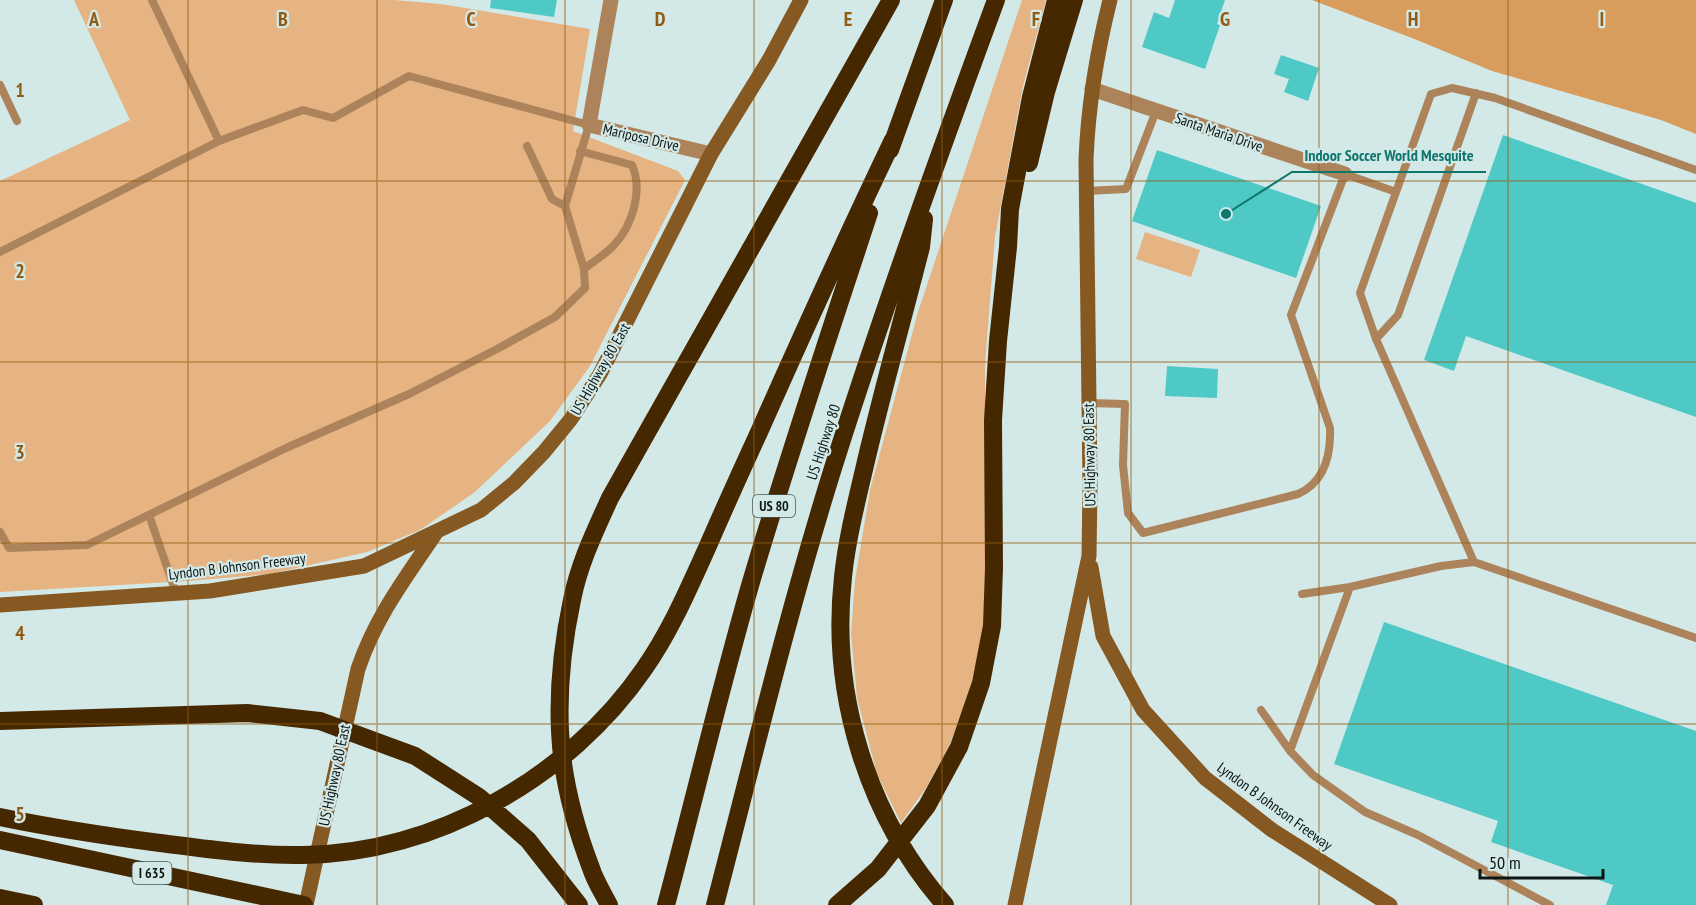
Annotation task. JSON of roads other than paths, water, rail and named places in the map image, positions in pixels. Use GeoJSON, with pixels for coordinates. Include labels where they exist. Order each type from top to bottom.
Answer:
{"type":"FeatureCollection","features":[{"type":"Feature","properties":{"kind":"highway"},"geometry":{"type":"LineString","coordinates":[[609,905],[591,870],[570,801],[560,732],[566,637],[572,599],[581,567],[592,536],[610,498],[891,0]]}},
{"type":"Feature","properties":{"kind":"highway","name":"US Highway 80"},"geometry":{"type":"LineString","coordinates":[[666,905],[756,567],[821,357],[893,141],[944,0]]}},
{"type":"Feature","properties":{"kind":"highway","name":"US Highway 80"},"geometry":{"type":"LineString","coordinates":[[718,896],[765,710],[833,470],[928,187],[996,0]]}},
{"type":"Feature","properties":{"kind":"highway"},"geometry":{"type":"LineString","coordinates":[[837,905],[878,869],[927,806],[959,747],[981,683],[992,626],[993,420],[1010,209],[1021,140],[1056,0]]}},
{"type":"Feature","properties":{"kind":"highway"},"geometry":{"type":"LineString","coordinates":[[1008,247],[1020,210],[1046,92],[1074,0]]}},
{"type":"Feature","properties":{"kind":"highway"},"geometry":{"type":"LineString","coordinates":[[0,818],[72,831],[206,849],[304,855],[343,851],[423,834],[460,820],[513,792],[555,763],[593,731],[620,701],[645,669],[667,632],[689,588],[799,340],[893,141]]}},
{"type":"Feature","properties":{"kind":"highway"},"geometry":{"type":"LineString","coordinates":[[928,187],[921,246],[849,532],[840,625],[848,704],[854,733],[874,791],[903,847],[921,875],[945,905]]}},
{"type":"Feature","properties":{"kind":"highway"},"geometry":{"type":"LineString","coordinates":[[0,721],[247,713],[320,721],[415,756],[479,797],[528,840],[579,905]]}},
{"type":"Feature","properties":{"kind":"highway","name":"I 635"},"geometry":{"type":"LineString","coordinates":[[0,840],[305,905]]}},
{"type":"Feature","properties":{"kind":"highway"},"geometry":{"type":"LineString","coordinates":[[0,897],[34,905]]}},
{"type":"Feature","properties":{"kind":"main road","name":"US Highway 80 East"},"geometry":{"type":"LineString","coordinates":[[305,905],[358,669],[368,639],[384,610],[435,534],[481,510],[514,483],[571,419],[600,374],[711,154],[769,60],[801,0]]}},
{"type":"Feature","properties":{"kind":"main road","name":"US Highway 80 East"},"geometry":{"type":"LineString","coordinates":[[1015,905],[1089,556],[1087,123],[1110,0]]}},
{"type":"Feature","properties":{"kind":"main road","name":"Lyndon B Johnson Freeway"},"geometry":{"type":"LineString","coordinates":[[0,604],[210,591],[364,566],[435,534]]}},
{"type":"Feature","properties":{"kind":"main road","name":"Lyndon B Johnson Freeway"},"geometry":{"type":"LineString","coordinates":[[1089,556],[1103,636],[1143,710],[1205,778],[1272,830],[1390,905]]}},
{"type":"Feature","properties":{"kind":"street","name":"Mariposa Drive"},"geometry":{"type":"LineString","coordinates":[[611,0],[589,125],[711,154]]}},
{"type":"Feature","properties":{"kind":"street","name":"Santa Maria Drive"},"geometry":{"type":"LineString","coordinates":[[1092,89],[1345,174]]}},
{"type":"Feature","properties":{"kind":"lane"},"geometry":{"type":"LineString","coordinates":[[152,0],[219,141]]}},
{"type":"Feature","properties":{"kind":"lane"},"geometry":{"type":"LineString","coordinates":[[0,252],[219,141],[303,110],[333,118],[409,76],[589,125],[565,206],[584,269],[585,288],[555,317],[409,394],[286,448],[87,545],[9,548],[0,532]]}},
{"type":"Feature","properties":{"kind":"lane"},"geometry":{"type":"LineString","coordinates":[[0,84],[17,121]]}},
{"type":"Feature","properties":{"kind":"lane"},"geometry":{"type":"LineString","coordinates":[[1474,562],[1376,339],[1360,293],[1431,94],[1452,88],[1495,98],[1696,170]]}},
{"type":"Feature","properties":{"kind":"lane"},"geometry":{"type":"LineString","coordinates":[[1376,339],[1398,315],[1476,93]]}},
{"type":"Feature","properties":{"kind":"lane"},"geometry":{"type":"LineString","coordinates":[[1086,191],[1126,189],[1156,111]]}},
{"type":"Feature","properties":{"kind":"lane"},"geometry":{"type":"LineString","coordinates":[[527,146],[552,200],[565,206]]}},
{"type":"Feature","properties":{"kind":"lane"},"geometry":{"type":"LineString","coordinates":[[580,151],[632,165],[637,176],[634,211],[615,244],[584,269]]}},
{"type":"Feature","properties":{"kind":"lane"},"geometry":{"type":"LineString","coordinates":[[1089,403],[1125,404],[1123,465],[1128,513],[1143,533],[1306,491],[1318,480],[1326,467],[1331,447],[1330,428],[1291,315],[1345,174],[1396,192]]}},
{"type":"Feature","properties":{"kind":"lane"},"geometry":{"type":"LineString","coordinates":[[149,515],[176,593]]}},
{"type":"Feature","properties":{"kind":"lane"},"geometry":{"type":"LineString","coordinates":[[1302,594],[1350,587],[1441,566],[1474,562],[1696,638]]}},
{"type":"Feature","properties":{"kind":"lane"},"geometry":{"type":"LineString","coordinates":[[1290,751],[1350,587]]}},
{"type":"Feature","properties":{"kind":"lane"},"geometry":{"type":"LineString","coordinates":[[1261,710],[1290,751],[1313,776],[1365,812],[1419,835],[1550,905]]}},
{"type":"Feature","properties":{"kind":"place","name":"Indoor Soccer World Mesquite"},"geometry":{"type":"Point","coordinates":[1226,214]}}]}
